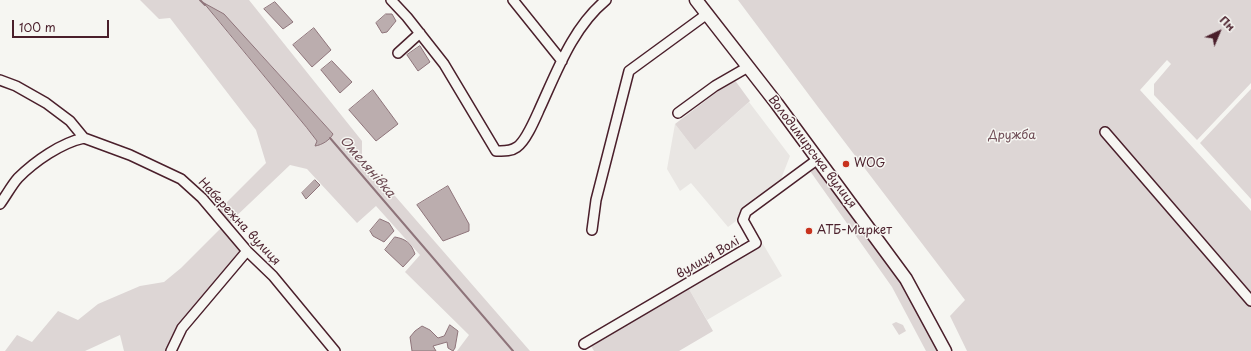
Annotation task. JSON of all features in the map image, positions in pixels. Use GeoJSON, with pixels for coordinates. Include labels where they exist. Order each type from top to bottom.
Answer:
{"type":"FeatureCollection","features":[{"type":"Feature","properties":{"kind":"main road","name":"Володимирська вулиця"},"geometry":{"type":"LineString","coordinates":[[696,0],[818,159],[906,278],[946,351]]}},
{"type":"Feature","properties":{"kind":"street"},"geometry":{"type":"LineString","coordinates":[[391,0],[420,33],[444,64],[496,151],[508,151],[518,147],[530,130],[562,61],[585,21],[606,0]]}},
{"type":"Feature","properties":{"kind":"street"},"geometry":{"type":"LineString","coordinates":[[513,0],[562,61]]}},
{"type":"Feature","properties":{"kind":"street"},"geometry":{"type":"LineString","coordinates":[[592,230],[596,200],[629,71],[707,14]]}},
{"type":"Feature","properties":{"kind":"street"},"geometry":{"type":"LineString","coordinates":[[398,53],[420,33]]}},
{"type":"Feature","properties":{"kind":"street"},"geometry":{"type":"LineString","coordinates":[[678,113],[715,86],[748,67]]}},
{"type":"Feature","properties":{"kind":"street"},"geometry":{"type":"LineString","coordinates":[[0,80],[16,86],[46,103],[70,121],[84,138],[72,141],[30,168],[18,179],[0,204]]}},
{"type":"Feature","properties":{"kind":"street"},"geometry":{"type":"LineString","coordinates":[[1105,132],[1251,302]]}},
{"type":"Feature","properties":{"kind":"street","name":"Набережна вулиця"},"geometry":{"type":"LineString","coordinates":[[84,138],[130,155],[181,179],[202,198],[247,251],[273,276],[336,351]]}},
{"type":"Feature","properties":{"kind":"street","name":"вулиця Волі"},"geometry":{"type":"LineString","coordinates":[[584,344],[756,243],[743,220],[746,212],[818,159]]}},
{"type":"Feature","properties":{"kind":"street"},"geometry":{"type":"LineString","coordinates":[[171,351],[182,328],[247,251]]}},
{"type":"Feature","properties":{"kind":"shaded area"},"geometry":{"type":"Polygon","coordinates":[[[275,2],[293,22],[283,29],[264,9],[275,2]]]}},
{"type":"Feature","properties":{"kind":"shaded area"},"geometry":{"type":"Polygon","coordinates":[[[204,3],[224,14],[333,134],[328,140],[315,146],[317,141],[307,128],[204,3]]]}},
{"type":"Feature","properties":{"kind":"shaded area"},"geometry":{"type":"Polygon","coordinates":[[[386,14],[392,14],[396,21],[387,32],[382,33],[376,23],[386,14]]]}},
{"type":"Feature","properties":{"kind":"shaded area"},"geometry":{"type":"Polygon","coordinates":[[[314,28],[331,50],[312,67],[293,45],[314,28]]]}},
{"type":"Feature","properties":{"kind":"shaded area"},"geometry":{"type":"Polygon","coordinates":[[[420,46],[430,62],[418,71],[407,55],[420,46]]]}},
{"type":"Feature","properties":{"kind":"shaded area"},"geometry":{"type":"Polygon","coordinates":[[[332,61],[352,82],[340,93],[321,70],[332,61]]]}},
{"type":"Feature","properties":{"kind":"shaded area"},"geometry":{"type":"Polygon","coordinates":[[[373,90],[398,124],[376,141],[349,110],[373,90]]]}},
{"type":"Feature","properties":{"kind":"shaded area"},"geometry":{"type":"Polygon","coordinates":[[[749,102],[790,156],[781,179],[742,207],[736,221],[728,227],[691,183],[680,191],[667,169],[675,124],[695,150],[749,102]]]}},
{"type":"Feature","properties":{"kind":"shaded area"},"geometry":{"type":"Polygon","coordinates":[[[315,180],[320,185],[306,199],[302,193],[315,180]]]}},
{"type":"Feature","properties":{"kind":"shaded area"},"geometry":{"type":"Polygon","coordinates":[[[448,186],[469,224],[469,231],[443,241],[417,205],[448,186]]]}},
{"type":"Feature","properties":{"kind":"shaded area"},"geometry":{"type":"Polygon","coordinates":[[[380,219],[389,223],[394,231],[384,242],[373,236],[370,231],[380,219]]]}},
{"type":"Feature","properties":{"kind":"shaded area"},"geometry":{"type":"Polygon","coordinates":[[[395,237],[408,242],[415,254],[403,267],[385,250],[395,237]]]}},
{"type":"Feature","properties":{"kind":"shaded area"},"geometry":{"type":"Polygon","coordinates":[[[763,244],[782,276],[707,320],[689,289],[763,244]]]}},
{"type":"Feature","properties":{"kind":"shaded area"},"geometry":{"type":"Polygon","coordinates":[[[450,325],[458,331],[455,348],[453,351],[448,348],[447,342],[433,346],[436,351],[412,351],[410,337],[422,326],[430,330],[438,338],[444,336],[450,325]]]}},
{"type":"Feature","properties":{"kind":"green space"},"geometry":{"type":"Polygon","coordinates":[[[140,0],[249,0],[362,141],[362,158],[530,351],[457,351],[469,335],[405,272],[420,255],[376,206],[357,223],[307,169],[290,165],[230,222],[219,210],[266,163],[256,130],[170,18],[159,19],[140,0]],[[213,15],[307,128],[317,141],[316,146],[333,134],[259,52],[213,15]]]}},
{"type":"Feature","properties":{"kind":"green space","name":"Дружба"},"geometry":{"type":"Polygon","coordinates":[[[738,0],[1251,0],[1251,83],[1197,140],[1154,95],[1154,84],[1171,64],[1167,60],[1140,90],[1251,211],[1251,351],[967,351],[950,316],[965,300],[738,0]]]}},
{"type":"Feature","properties":{"kind":"green space"},"geometry":{"type":"Polygon","coordinates":[[[734,79],[750,101],[695,150],[675,124],[734,79]]]}},
{"type":"Feature","properties":{"kind":"green space"},"geometry":{"type":"Polygon","coordinates":[[[1251,89],[1251,199],[1200,143],[1251,89]]]}},
{"type":"Feature","properties":{"kind":"green space"},"geometry":{"type":"Polygon","coordinates":[[[818,165],[903,281],[941,351],[926,351],[892,287],[810,171],[818,165]]]}},
{"type":"Feature","properties":{"kind":"green space"},"geometry":{"type":"Polygon","coordinates":[[[221,228],[242,252],[172,336],[165,351],[124,351],[120,335],[85,351],[5,351],[17,335],[32,342],[58,311],[78,320],[98,304],[140,286],[164,282],[181,268],[221,228]]]}},
{"type":"Feature","properties":{"kind":"green space"},"geometry":{"type":"Polygon","coordinates":[[[689,289],[713,331],[679,351],[594,351],[591,346],[689,289]]]}},
{"type":"Feature","properties":{"kind":"green space"},"geometry":{"type":"Polygon","coordinates":[[[896,322],[903,325],[906,331],[899,335],[892,324],[896,322]]]}},
{"type":"Feature","properties":{"kind":"waterway","name":"Омелянівка"},"geometry":{"type":"LineString","coordinates":[[200,0],[205,5]]}},
{"type":"Feature","properties":{"kind":"waterway","name":"Омелянівка"},"geometry":{"type":"LineString","coordinates":[[330,138],[513,351]]}},
{"type":"Feature","properties":{"kind":"place","name":"WOG"},"geometry":{"type":"Point","coordinates":[846,164]}},
{"type":"Feature","properties":{"kind":"place","name":"АТБ-Маркет"},"geometry":{"type":"Point","coordinates":[809,231]}}]}
